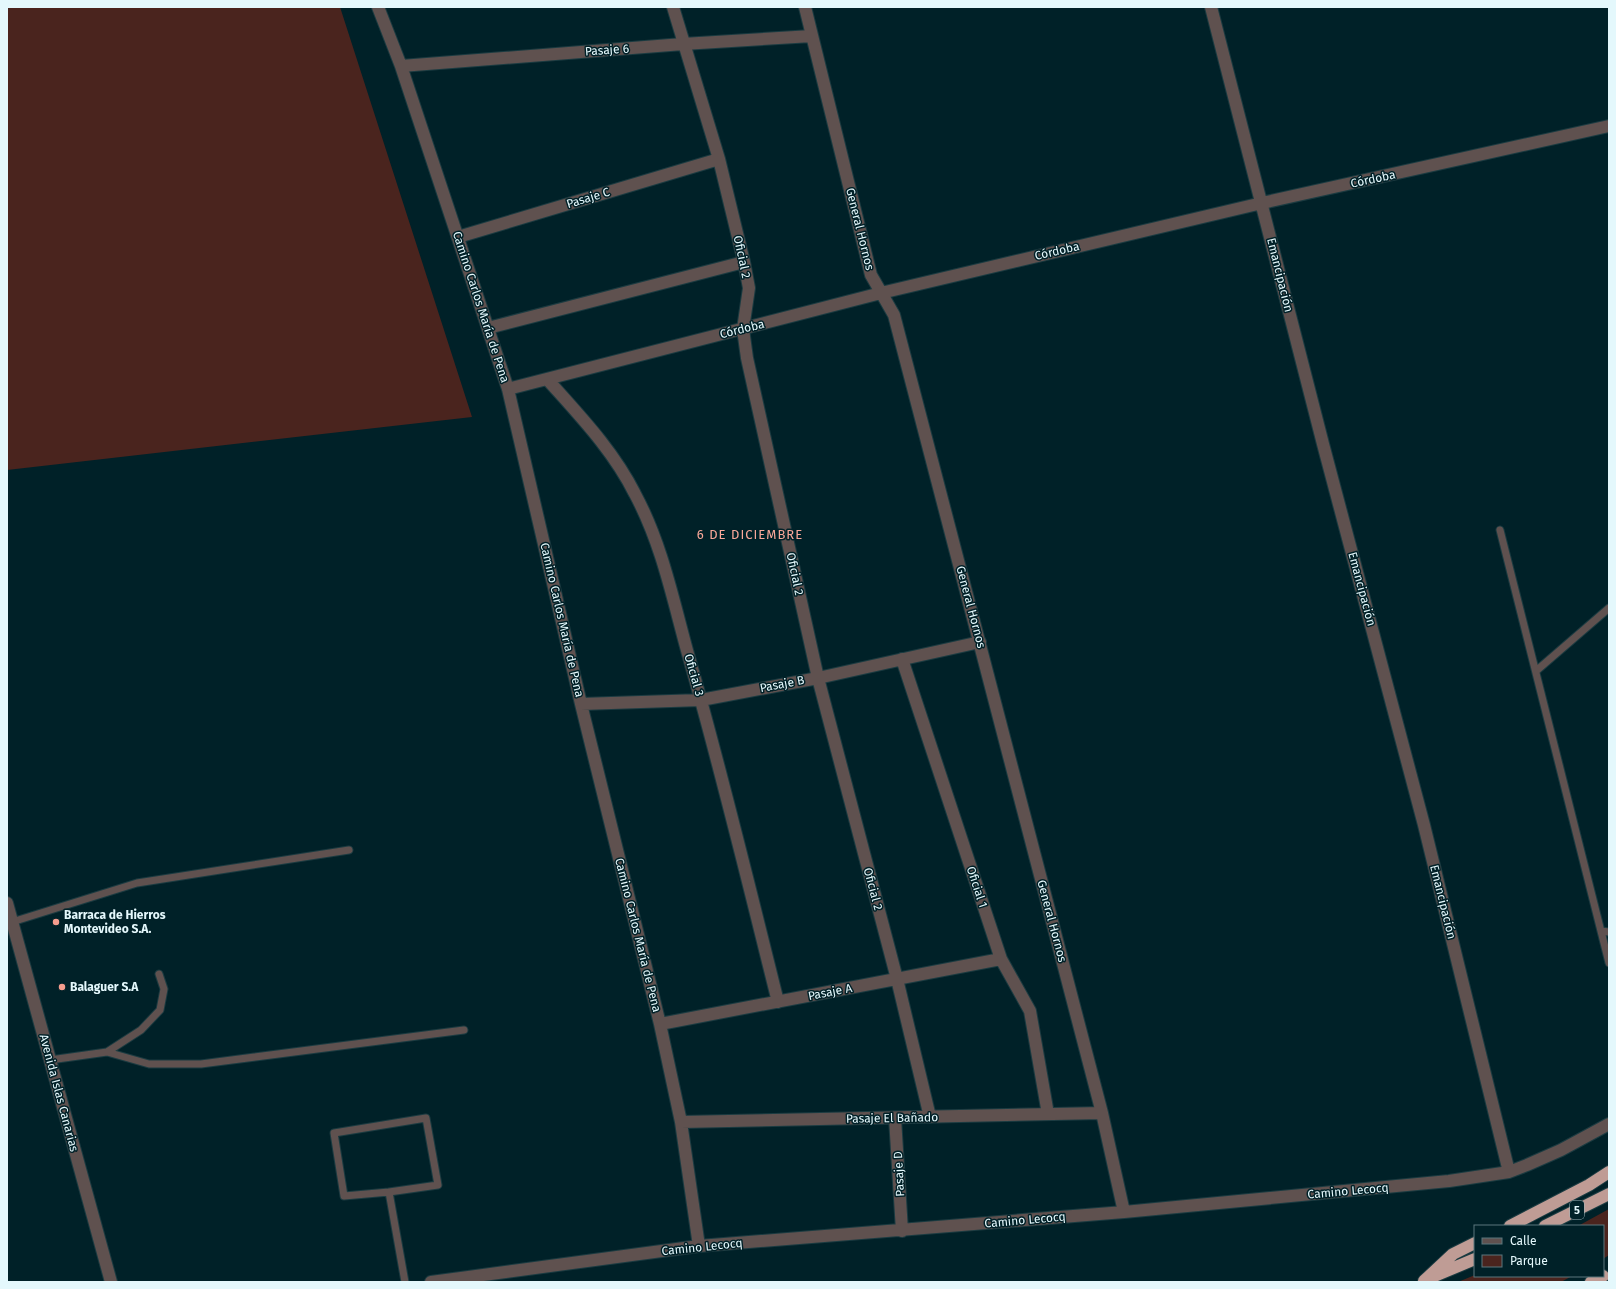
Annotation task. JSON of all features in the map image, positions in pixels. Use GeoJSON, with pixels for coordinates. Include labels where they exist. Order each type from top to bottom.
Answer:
{"type":"FeatureCollection","features":[{"type":"Feature","properties":{"kind":"highway"},"geometry":{"type":"LineString","coordinates":[[1512,1225],[1575,1193],[1609,1172]]}},
{"type":"Feature","properties":{"kind":"highway","name":"5"},"geometry":{"type":"LineString","coordinates":[[1548,1225],[1609,1194]]}},
{"type":"Feature","properties":{"kind":"highway"},"geometry":{"type":"LineString","coordinates":[[1422,1281],[1453,1254],[1474,1244]]}},
{"type":"Feature","properties":{"kind":"highway"},"geometry":{"type":"LineString","coordinates":[[1422,1281],[1474,1259]]}},
{"type":"Feature","properties":{"kind":"highway"},"geometry":{"type":"LineString","coordinates":[[1591,1282],[1601,1277]]}},
{"type":"Feature","properties":{"kind":"street","name":"Camino Carlos María de Pena"},"geometry":{"type":"LineString","coordinates":[[378,7],[401,66],[508,389],[582,704],[660,1024],[681,1122],[699,1246]]}},
{"type":"Feature","properties":{"kind":"street","name":"Oficial 2"},"geometry":{"type":"LineString","coordinates":[[673,7],[718,159],[744,262],[749,288],[743,329],[747,358],[818,678],[897,979],[930,1117]]}},
{"type":"Feature","properties":{"kind":"street","name":"General Hornos"},"geometry":{"type":"LineString","coordinates":[[805,7],[871,275],[894,315],[1102,1112],[1124,1212]]}},
{"type":"Feature","properties":{"kind":"street","name":"Emancipación"},"geometry":{"type":"LineString","coordinates":[[1211,7],[1323,444],[1424,825],[1509,1172]]}},
{"type":"Feature","properties":{"kind":"street","name":"Pasaje 6"},"geometry":{"type":"LineString","coordinates":[[401,66],[683,44],[812,36]]}},
{"type":"Feature","properties":{"kind":"street","name":"Córdoba"},"geometry":{"type":"LineString","coordinates":[[508,389],[881,293],[1262,203],[1609,126]]}},
{"type":"Feature","properties":{"kind":"street","name":"Pasaje C"},"geometry":{"type":"LineString","coordinates":[[458,237],[718,159]]}},
{"type":"Feature","properties":{"kind":"street"},"geometry":{"type":"LineString","coordinates":[[488,328],[744,262]]}},
{"type":"Feature","properties":{"kind":"street","name":"Oficial 3"},"geometry":{"type":"LineString","coordinates":[[547,379],[597,436],[612,456],[631,486],[654,533],[701,700],[778,1002]]}},
{"type":"Feature","properties":{"kind":"street","name":"Pasaje B"},"geometry":{"type":"LineString","coordinates":[[582,704],[701,700],[818,678],[980,642]]}},
{"type":"Feature","properties":{"kind":"street","name":"Oficial 1"},"geometry":{"type":"LineString","coordinates":[[902,659],[1001,958],[1030,1011],[1048,1114]]}},
{"type":"Feature","properties":{"kind":"street","name":"Avenida Islas Canarias"},"geometry":{"type":"LineString","coordinates":[[7,903],[111,1282]]}},
{"type":"Feature","properties":{"kind":"street","name":"Pasaje A"},"geometry":{"type":"LineString","coordinates":[[660,1024],[1001,958]]}},
{"type":"Feature","properties":{"kind":"street","name":"Pasaje El Bañado"},"geometry":{"type":"LineString","coordinates":[[681,1122],[1102,1112]]}},
{"type":"Feature","properties":{"kind":"street","name":"Pasaje D"},"geometry":{"type":"LineString","coordinates":[[895,1118],[902,1231]]}},
{"type":"Feature","properties":{"kind":"street","name":"Camino Lecocq"},"geometry":{"type":"LineString","coordinates":[[431,1282],[699,1246],[902,1231],[1124,1212],[1449,1181],[1509,1172],[1561,1150],[1609,1124]]}},
{"type":"Feature","properties":{"kind":"lane"},"geometry":{"type":"LineString","coordinates":[[1500,530],[1609,963]]}},
{"type":"Feature","properties":{"kind":"lane"},"geometry":{"type":"LineString","coordinates":[[1536,671],[1609,608]]}},
{"type":"Feature","properties":{"kind":"lane"},"geometry":{"type":"LineString","coordinates":[[12,922],[137,883],[349,850]]}},
{"type":"Feature","properties":{"kind":"lane"},"geometry":{"type":"LineString","coordinates":[[1601,931],[1609,932]]}},
{"type":"Feature","properties":{"kind":"lane"},"geometry":{"type":"LineString","coordinates":[[107,1052],[142,1030],[160,1010],[164,989],[159,974]]}},
{"type":"Feature","properties":{"kind":"lane"},"geometry":{"type":"LineString","coordinates":[[50,1060],[107,1052],[150,1064],[200,1064],[464,1030]]}},
{"type":"Feature","properties":{"kind":"lane"},"geometry":{"type":"LineString","coordinates":[[426,1118],[438,1185],[389,1192],[344,1196],[334,1133],[426,1118]]}},
{"type":"Feature","properties":{"kind":"lane"},"geometry":{"type":"LineString","coordinates":[[389,1192],[406,1282]]}},
{"type":"Feature","properties":{"kind":"green space"},"geometry":{"type":"Polygon","coordinates":[[[7,7],[340,7],[472,417],[7,470],[7,7]]]}},
{"type":"Feature","properties":{"kind":"green space"},"geometry":{"type":"Polygon","coordinates":[[[1609,1209],[1609,1255],[1604,1258],[1604,1225],[1580,1225],[1609,1209]]]}},
{"type":"Feature","properties":{"kind":"green space"},"geometry":{"type":"Polygon","coordinates":[[[1474,1275],[1474,1277],[1570,1277],[1561,1282],[1458,1282],[1474,1275]]]}},
{"type":"Feature","properties":{"kind":"place","name":"Barraca de Hierros Montevideo S.A."},"geometry":{"type":"Point","coordinates":[56,922]}},
{"type":"Feature","properties":{"kind":"place","name":"Balaguer S.A"},"geometry":{"type":"Point","coordinates":[62,987]}},
{"type":"Feature","properties":{"kind":"district","name":"6 DE DICIEMBRE"},"geometry":{"type":"Point","coordinates":[750,534]}}]}
